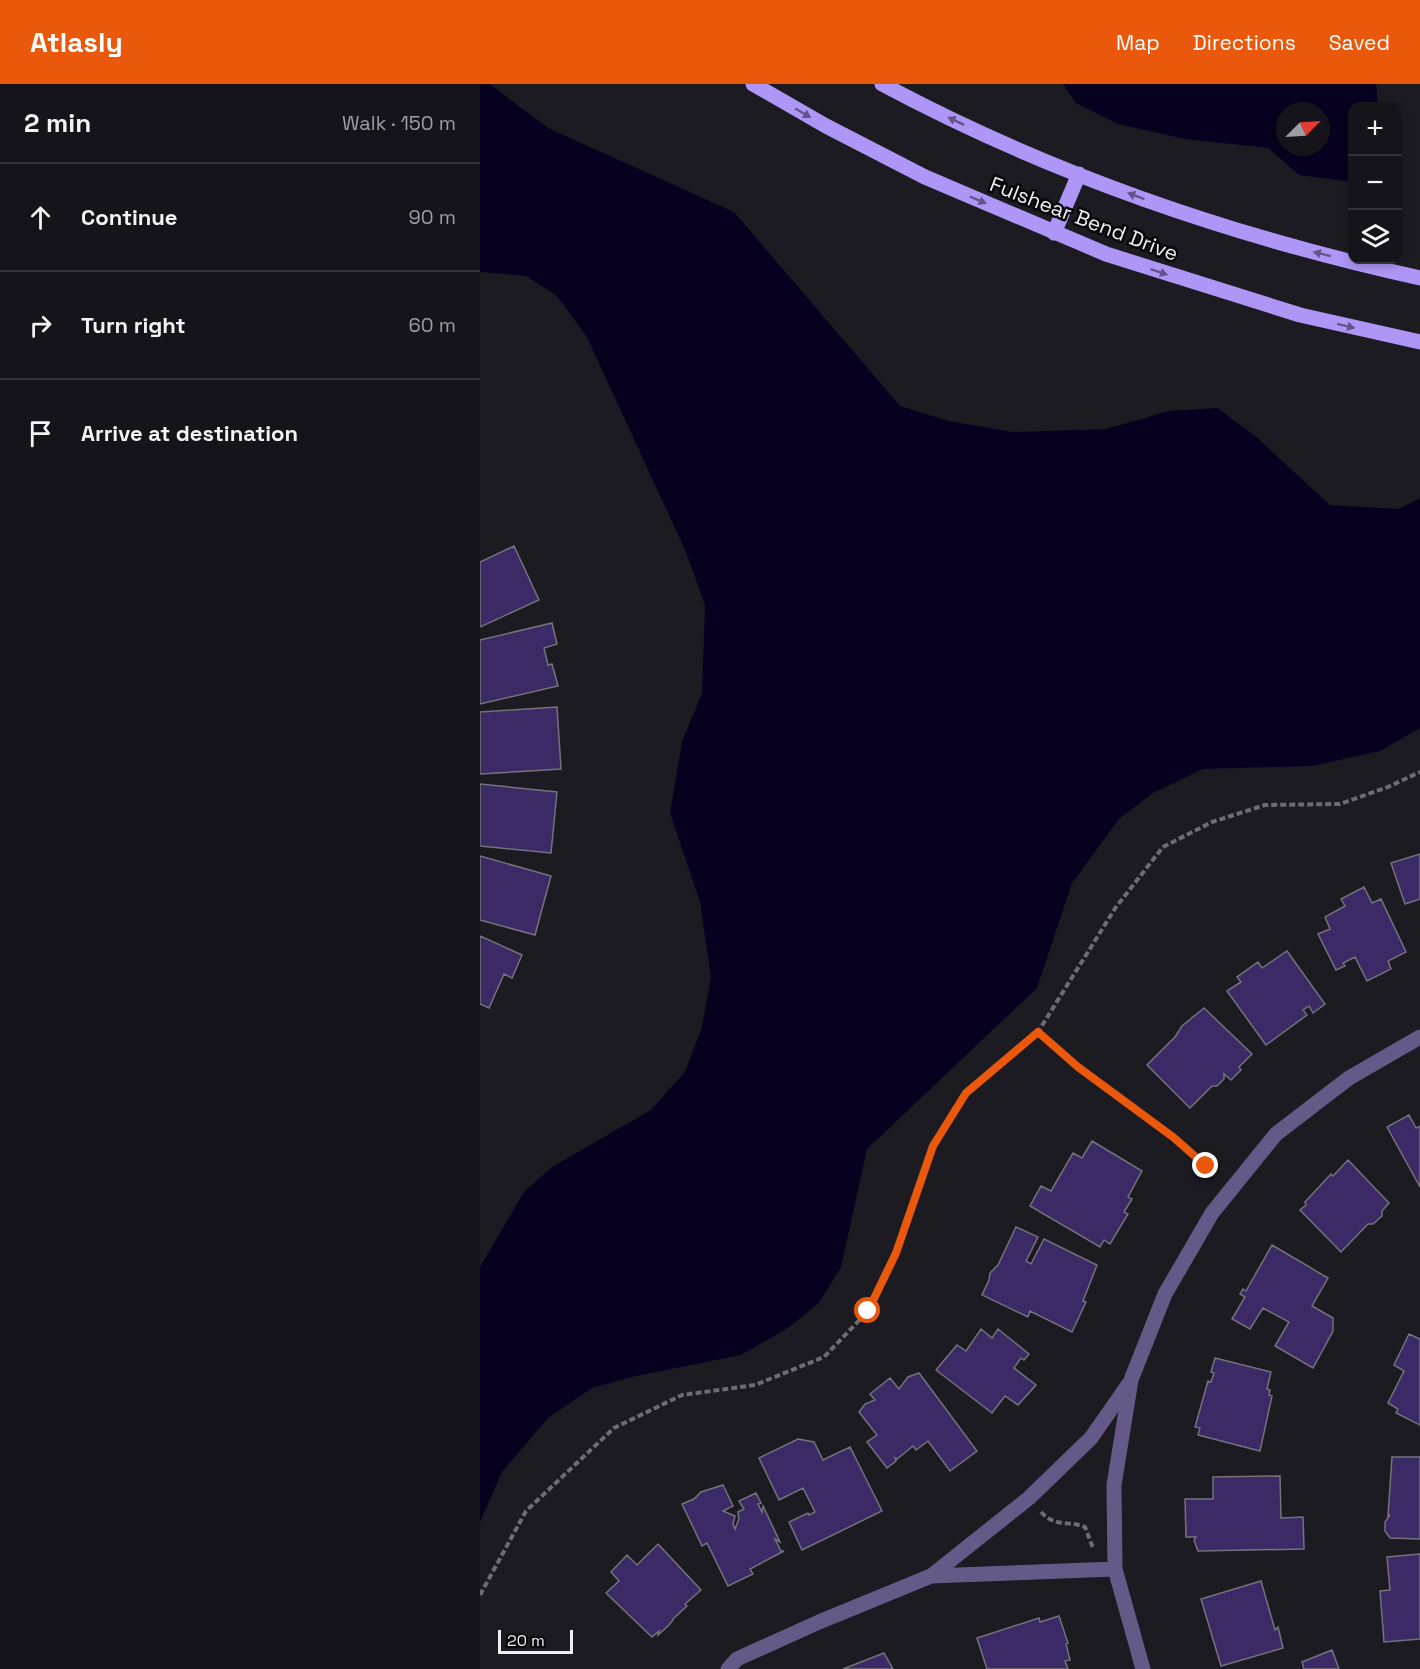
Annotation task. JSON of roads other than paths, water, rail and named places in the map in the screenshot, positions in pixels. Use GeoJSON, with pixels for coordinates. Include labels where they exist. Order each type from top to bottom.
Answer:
{"type":"FeatureCollection","features":[{"type":"Feature","properties":{"kind":"main road","name":"Fulshear Bend Drive"},"geometry":{"type":"LineString","coordinates":[[753,84],[826,126],[925,177],[1106,254],[1224,293],[1300,315],[1420,342]]}},
{"type":"Feature","properties":{"kind":"main road","name":"Fulshear Bend Drive"},"geometry":{"type":"LineString","coordinates":[[882,84],[979,131],[1142,199],[1219,225],[1420,278]]}},
{"type":"Feature","properties":{"kind":"main road"},"geometry":{"type":"LineString","coordinates":[[1054,233],[1079,174]]}},
{"type":"Feature","properties":{"kind":"street"},"geometry":{"type":"LineString","coordinates":[[1143,1669],[1108,1569],[1114,1485],[1131,1380],[1165,1294],[1212,1213],[1276,1134],[1349,1078],[1420,1037]]}},
{"type":"Feature","properties":{"kind":"street"},"geometry":{"type":"LineString","coordinates":[[728,1669],[737,1659],[931,1576],[1029,1498],[1091,1438],[1131,1380]]}},
{"type":"Feature","properties":{"kind":"street"},"geometry":{"type":"LineString","coordinates":[[931,1576],[1108,1569]]}}]}
